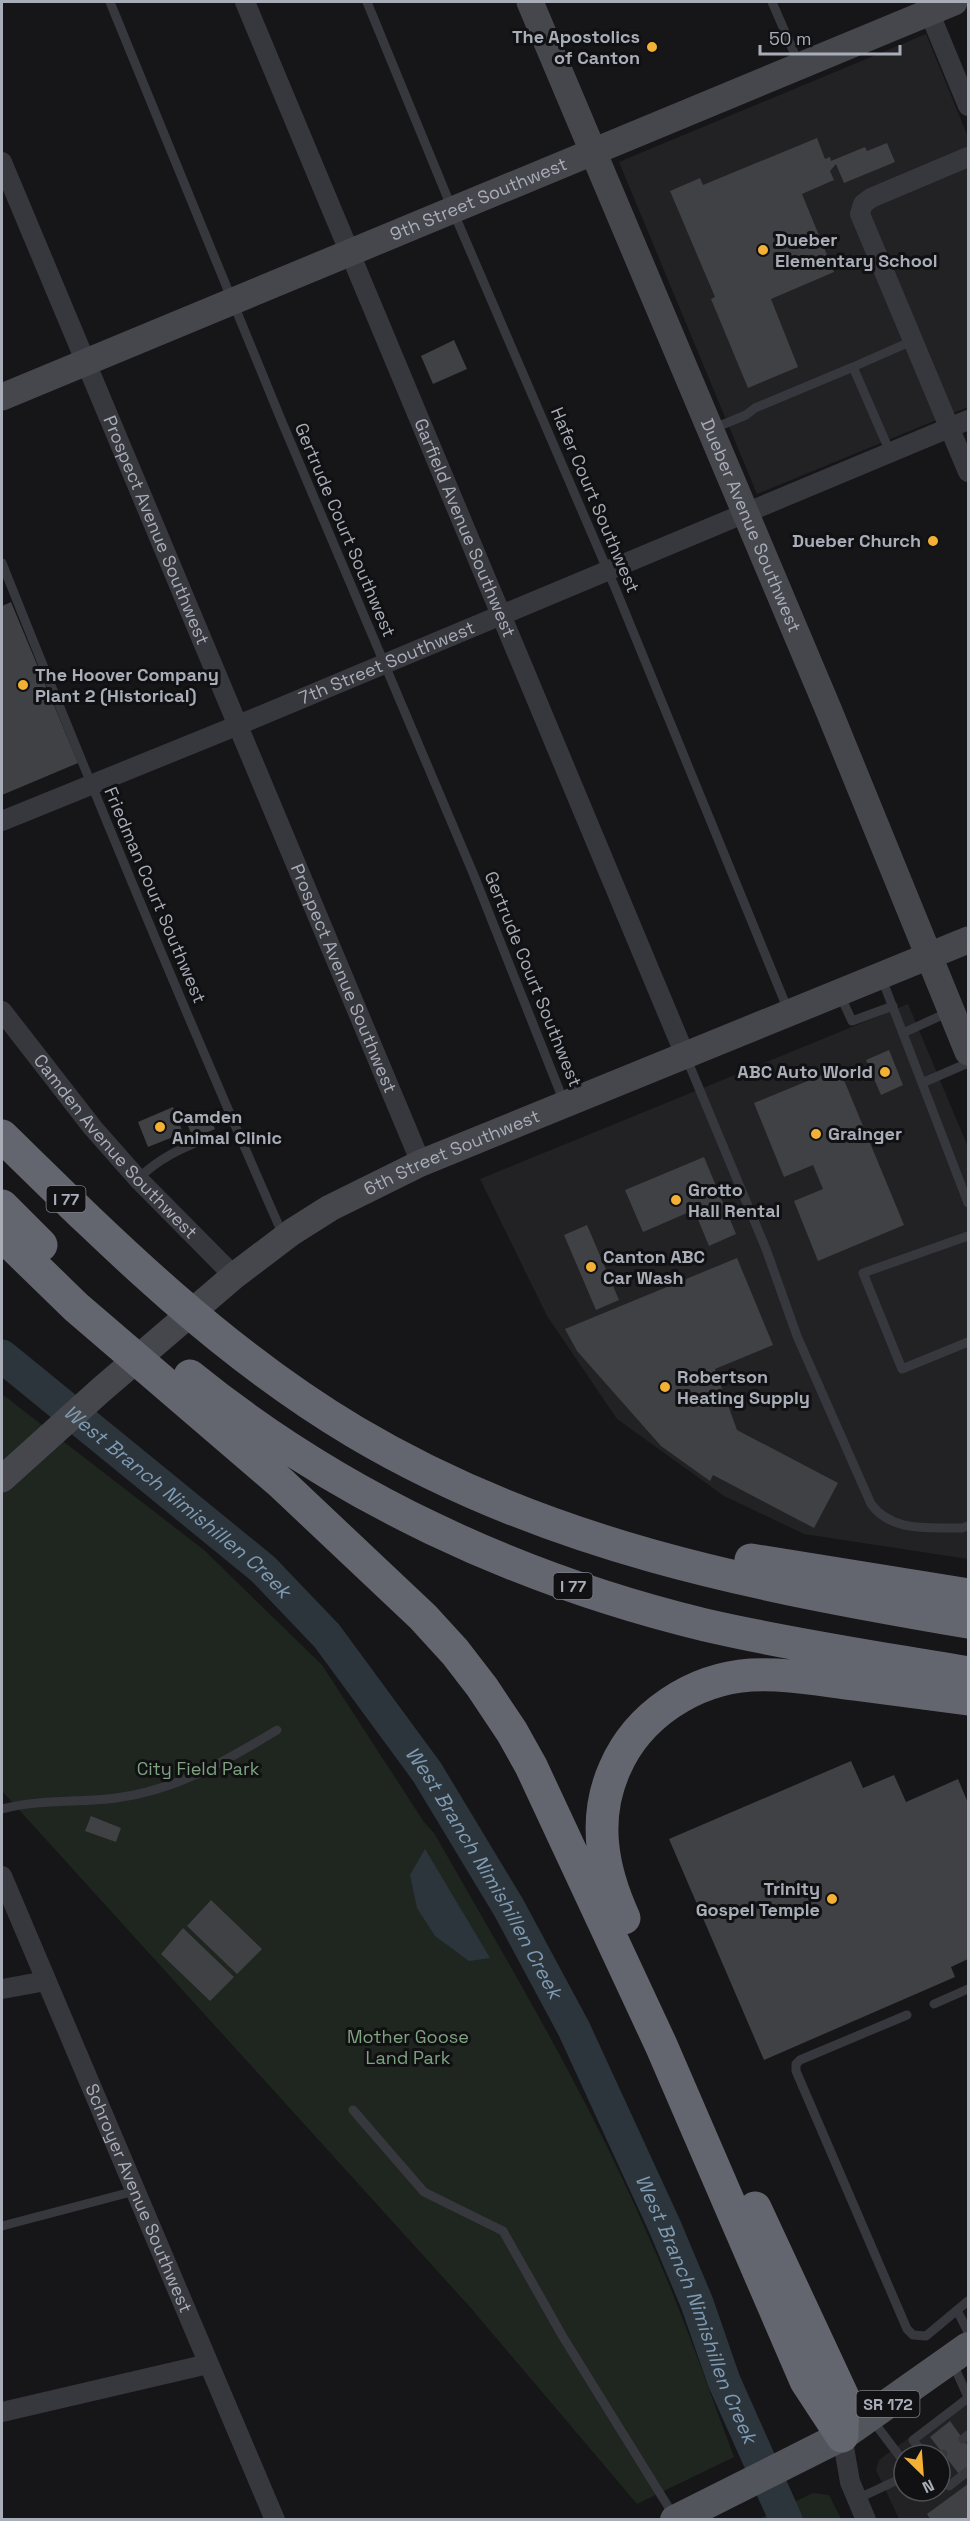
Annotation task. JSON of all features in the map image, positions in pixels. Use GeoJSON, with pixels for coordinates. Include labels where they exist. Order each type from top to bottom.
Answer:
{"type":"FeatureCollection","features":[{"type":"Feature","properties":{"kind":"highway","name":"I 77"},"geometry":{"type":"LineString","coordinates":[[2,1136],[130,1261],[253,1362],[356,1433],[440,1477],[495,1503],[546,1523],[635,1552],[743,1581],[969,1622]]}},
{"type":"Feature","properties":{"kind":"highway"},"geometry":{"type":"LineString","coordinates":[[2,1206],[84,1300]]}},
{"type":"Feature","properties":{"kind":"highway"},"geometry":{"type":"LineString","coordinates":[[2,1235],[208,1404],[456,1652],[512,1732],[531,1766],[661,2045],[806,2381],[842,2436]]}},
{"type":"Feature","properties":{"kind":"highway","name":"I 77"},"geometry":{"type":"LineString","coordinates":[[208,1404],[290,1448],[370,1496],[489,1555],[544,1576],[705,1625],[969,1672]]}},
{"type":"Feature","properties":{"kind":"highway"},"geometry":{"type":"LineString","coordinates":[[635,1552],[738,1558],[969,1595]]}},
{"type":"Feature","properties":{"kind":"highway"},"geometry":{"type":"LineString","coordinates":[[842,2436],[843,2397],[616,1901],[601,1843],[604,1800],[621,1754],[635,1734],[654,1714],[686,1694],[725,1679],[750,1675],[788,1676],[969,1699]]}},
{"type":"Feature","properties":{"kind":"main road","name":"SR 172"},"geometry":{"type":"LineString","coordinates":[[675,2519],[842,2436],[960,2353]]}},
{"type":"Feature","properties":{"kind":"street","name":"Garfield Avenue Southwest"},"geometry":{"type":"LineString","coordinates":[[245,2],[686,1055]]}},
{"type":"Feature","properties":{"kind":"street","name":"Dueber Avenue Southwest"},"geometry":{"type":"LineString","coordinates":[[530,2],[967,1049]]}},
{"type":"Feature","properties":{"kind":"street","name":"9th Street Southwest"},"geometry":{"type":"LineString","coordinates":[[2,397],[800,66],[927,7],[954,2]]}},
{"type":"Feature","properties":{"kind":"street"},"geometry":{"type":"LineString","coordinates":[[927,7],[969,106]]}},
{"type":"Feature","properties":{"kind":"street"},"geometry":{"type":"LineString","coordinates":[[969,157],[871,198],[863,204],[860,210],[862,224],[969,472]]}},
{"type":"Feature","properties":{"kind":"street","name":"Prospect Avenue Southwest"},"geometry":{"type":"LineString","coordinates":[[2,162],[236,726],[421,1163]]}},
{"type":"Feature","properties":{"kind":"street","name":"7th Street Southwest"},"geometry":{"type":"LineString","coordinates":[[2,821],[236,726],[969,420]]}},
{"type":"Feature","properties":{"kind":"street","name":"6th Street Southwest"},"geometry":{"type":"LineString","coordinates":[[2,1479],[102,1389],[234,1276],[284,1238],[330,1208],[421,1163],[969,940]]}},
{"type":"Feature","properties":{"kind":"street","name":"Camden Avenue Southwest"},"geometry":{"type":"LineString","coordinates":[[2,1011],[93,1128],[138,1179],[234,1276]]}},
{"type":"Feature","properties":{"kind":"street","name":"Schroyer Avenue Southwest"},"geometry":{"type":"LineString","coordinates":[[2,1876],[274,2520]]}},
{"type":"Feature","properties":{"kind":"street"},"geometry":{"type":"LineString","coordinates":[[2,1989],[46,1981]]}},
{"type":"Feature","properties":{"kind":"street"},"geometry":{"type":"LineString","coordinates":[[2,2412],[208,2364]]}},
{"type":"Feature","properties":{"kind":"street"},"geometry":{"type":"LineString","coordinates":[[842,2436],[850,2482],[866,2520]]}},
{"type":"Feature","properties":{"kind":"lane","name":"Gertrude Court Southwest"},"geometry":{"type":"LineString","coordinates":[[110,2],[233,302],[473,873],[565,1104]]}},
{"type":"Feature","properties":{"kind":"lane","name":"Hafer Court Southwest"},"geometry":{"type":"LineString","coordinates":[[367,2],[789,1012]]}},
{"type":"Feature","properties":{"kind":"lane"},"geometry":{"type":"LineString","coordinates":[[772,2],[800,66]]}},
{"type":"Feature","properties":{"kind":"lane"},"geometry":{"type":"LineString","coordinates":[[710,430],[746,415],[755,408],[912,341]]}},
{"type":"Feature","properties":{"kind":"lane"},"geometry":{"type":"LineString","coordinates":[[853,367],[890,452]]}},
{"type":"Feature","properties":{"kind":"lane","name":"Friedman Court Southwest"},"geometry":{"type":"LineString","coordinates":[[2,563],[90,786],[284,1238]]}},
{"type":"Feature","properties":{"kind":"lane"},"geometry":{"type":"LineString","coordinates":[[881,976],[969,1203]]}},
{"type":"Feature","properties":{"kind":"lane"},"geometry":{"type":"LineString","coordinates":[[839,992],[852,1022],[893,1006]]}},
{"type":"Feature","properties":{"kind":"lane"},"geometry":{"type":"LineString","coordinates":[[903,1033],[952,1011]]}},
{"type":"Feature","properties":{"kind":"lane"},"geometry":{"type":"LineString","coordinates":[[922,1083],[967,1049]]}},
{"type":"Feature","properties":{"kind":"lane"},"geometry":{"type":"LineString","coordinates":[[686,1055],[766,1249],[797,1336],[871,1504],[882,1517],[897,1524],[965,1527]]}},
{"type":"Feature","properties":{"kind":"lane"},"geometry":{"type":"LineString","coordinates":[[138,1179],[168,1155],[209,1137]]}},
{"type":"Feature","properties":{"kind":"lane"},"geometry":{"type":"LineString","coordinates":[[969,1236],[863,1273],[902,1369],[969,1342]]}},
{"type":"Feature","properties":{"kind":"lane"},"geometry":{"type":"LineString","coordinates":[[2,1809],[23,1803],[116,1798],[149,1792],[217,1766],[277,1730]]}},
{"type":"Feature","properties":{"kind":"lane"},"geometry":{"type":"LineString","coordinates":[[934,2004],[969,1989]]}},
{"type":"Feature","properties":{"kind":"lane"},"geometry":{"type":"LineString","coordinates":[[907,2015],[800,2060],[796,2064],[796,2071],[907,2329],[913,2335],[926,2336],[969,2301]]}},
{"type":"Feature","properties":{"kind":"lane"},"geometry":{"type":"LineString","coordinates":[[353,2110],[424,2192],[503,2231],[563,2337],[675,2519]]}},
{"type":"Feature","properties":{"kind":"lane"},"geometry":{"type":"LineString","coordinates":[[2,2226],[135,2191]]}},
{"type":"Feature","properties":{"kind":"lane"},"geometry":{"type":"LineString","coordinates":[[957,2310],[969,2332]]}},
{"type":"Feature","properties":{"kind":"lane"},"geometry":{"type":"LineString","coordinates":[[916,2443],[914,2440],[969,2397],[960,2353]]}},
{"type":"Feature","properties":{"kind":"lane"},"geometry":{"type":"LineString","coordinates":[[870,2417],[892,2446]]}},
{"type":"Feature","properties":{"kind":"lane"},"geometry":{"type":"LineString","coordinates":[[952,2484],[969,2471]]}},
{"type":"Feature","properties":{"kind":"lane"},"geometry":{"type":"LineString","coordinates":[[857,2499],[892,2483]]}},
{"type":"Feature","properties":{"kind":"shaded area"},"geometry":{"type":"Polygon","coordinates":[[[926,34],[968,137],[968,407],[757,494],[619,162],[926,34]]]}},
{"type":"Feature","properties":{"kind":"shaded area"},"geometry":{"type":"Polygon","coordinates":[[[908,1004],[968,1147],[968,1559],[804,1534],[724,1496],[617,1419],[547,1316],[480,1179],[908,1004]]]}},
{"type":"Feature","properties":{"kind":"shaded area"},"geometry":{"type":"Polygon","coordinates":[[[425,1849],[490,1958],[469,1961],[435,1936],[417,1908],[410,1875],[425,1849]]]}},
{"type":"Feature","properties":{"kind":"shaded area"},"geometry":{"type":"Polygon","coordinates":[[[968,2394],[968,2519],[899,2519],[876,2470],[879,2460],[892,2450],[892,2503],[952,2503],[952,2443],[902,2443],[968,2394]]]}},
{"type":"Feature","properties":{"kind":"green space"},"geometry":{"type":"Polygon","coordinates":[[[2,1394],[204,1550],[322,1665],[424,1822],[434,1833],[519,1980],[573,2080],[624,2181],[659,2261],[734,2457],[637,2504],[470,2307],[2,1791],[2,1394]]]}},
{"type":"Feature","properties":{"kind":"green space"},"geometry":{"type":"Polygon","coordinates":[[[813,2493],[829,2495],[841,2519],[759,2519],[813,2493]]]}},
{"type":"Feature","properties":{"kind":"building"},"geometry":{"type":"Polygon","coordinates":[[[817,138],[825,159],[830,157],[831,161],[865,147],[867,151],[887,143],[895,162],[844,183],[836,164],[830,171],[834,180],[802,194],[834,272],[771,299],[798,367],[748,388],[711,299],[715,297],[670,191],[700,178],[703,185],[817,138]]]}},
{"type":"Feature","properties":{"kind":"building"},"geometry":{"type":"Polygon","coordinates":[[[454,340],[467,369],[433,384],[421,356],[454,340]]]}},
{"type":"Feature","properties":{"kind":"building","name":"The Hoover Company Plant 2 (Historical)"},"geometry":{"type":"Polygon","coordinates":[[[11,602],[78,763],[2,795],[2,606],[11,602]]]}},
{"type":"Feature","properties":{"kind":"building","name":"ABC Auto World"},"geometry":{"type":"Polygon","coordinates":[[[889,1050],[903,1085],[881,1095],[866,1060],[889,1050]]]}},
{"type":"Feature","properties":{"kind":"building","name":"Grainger"},"geometry":{"type":"Polygon","coordinates":[[[839,1068],[904,1225],[818,1261],[794,1201],[823,1189],[813,1165],[784,1177],[754,1103],[839,1068]]]}},
{"type":"Feature","properties":{"kind":"building","name":"Camden Animal Clinic"},"geometry":{"type":"Polygon","coordinates":[[[173,1107],[183,1133],[148,1147],[138,1122],[173,1107]]]}},
{"type":"Feature","properties":{"kind":"building"},"geometry":{"type":"Polygon","coordinates":[[[209,1116],[215,1129],[193,1138],[188,1126],[209,1116]]]}},
{"type":"Feature","properties":{"kind":"building","name":"Grotto Hall Rental"},"geometry":{"type":"Polygon","coordinates":[[[704,1157],[736,1234],[709,1246],[694,1210],[643,1232],[625,1190],[704,1157]]]}},
{"type":"Feature","properties":{"kind":"building","name":"Canton ABC Car Wash"},"geometry":{"type":"Polygon","coordinates":[[[587,1225],[619,1300],[596,1310],[564,1235],[587,1225]]]}},
{"type":"Feature","properties":{"kind":"building","name":"Robertson Heating Supply"},"geometry":{"type":"Polygon","coordinates":[[[737,1258],[773,1345],[715,1369],[737,1430],[838,1483],[814,1528],[713,1475],[710,1481],[661,1446],[577,1351],[565,1329],[737,1258]]]}},
{"type":"Feature","properties":{"kind":"building","name":"Trinity Gospel Temple"},"geometry":{"type":"Polygon","coordinates":[[[851,1761],[863,1788],[894,1775],[906,1802],[958,1779],[968,1803],[968,1959],[951,1967],[955,1977],[764,2060],[669,1839],[851,1761]]]}},
{"type":"Feature","properties":{"kind":"building"},"geometry":{"type":"Polygon","coordinates":[[[91,1816],[121,1828],[116,1842],[85,1831],[91,1816]]]}},
{"type":"Feature","properties":{"kind":"building"},"geometry":{"type":"Polygon","coordinates":[[[211,1900],[262,1949],[237,1974],[187,1926],[211,1900]]]}},
{"type":"Feature","properties":{"kind":"building"},"geometry":{"type":"Polygon","coordinates":[[[183,1928],[234,1977],[210,2001],[161,1954],[183,1928]]]}},
{"type":"Feature","properties":{"kind":"building"},"geometry":{"type":"Polygon","coordinates":[[[950,2421],[968,2446],[968,2467],[959,2474],[952,2465],[952,2443],[935,2443],[930,2437],[950,2421]]]}},
{"type":"Feature","properties":{"kind":"building"},"geometry":{"type":"Polygon","coordinates":[[[968,2484],[968,2517],[964,2520],[931,2520],[927,2514],[942,2503],[952,2503],[952,2496],[968,2484]]]}},
{"type":"Feature","properties":{"kind":"waterway","name":"West Branch Nimishillen Creek"},"geometry":{"type":"LineString","coordinates":[[2,1356],[263,1569],[327,1636],[427,1772],[509,1908],[574,2029],[665,2227],[697,2303],[724,2381],[786,2520]]}},
{"type":"Feature","properties":{"kind":"place","name":"The Apostolics of Canton"},"geometry":{"type":"Point","coordinates":[652,47]}},
{"type":"Feature","properties":{"kind":"place","name":"Dueber Elementary School"},"geometry":{"type":"Point","coordinates":[763,250]}},
{"type":"Feature","properties":{"kind":"place","name":"Dueber Church"},"geometry":{"type":"Point","coordinates":[933,541]}},
{"type":"Feature","properties":{"kind":"place","name":"The Hoover Company Plant 2 (Historical)"},"geometry":{"type":"Point","coordinates":[23,685]}},
{"type":"Feature","properties":{"kind":"place","name":"ABC Auto World"},"geometry":{"type":"Point","coordinates":[885,1072]}},
{"type":"Feature","properties":{"kind":"place","name":"Camden Animal Clinic"},"geometry":{"type":"Point","coordinates":[160,1127]}},
{"type":"Feature","properties":{"kind":"place","name":"Grainger"},"geometry":{"type":"Point","coordinates":[816,1134]}},
{"type":"Feature","properties":{"kind":"place","name":"Grotto Hall Rental"},"geometry":{"type":"Point","coordinates":[676,1200]}},
{"type":"Feature","properties":{"kind":"place","name":"Canton ABC Car Wash"},"geometry":{"type":"Point","coordinates":[591,1267]}},
{"type":"Feature","properties":{"kind":"place","name":"Robertson Heating Supply"},"geometry":{"type":"Point","coordinates":[665,1387]}},
{"type":"Feature","properties":{"kind":"place","name":"Trinity Gospel Temple"},"geometry":{"type":"Point","coordinates":[832,1899]}},
{"type":"Feature","properties":{"kind":"park label","name":"City Field Park"},"geometry":{"type":"Point","coordinates":[198,1769]}},
{"type":"Feature","properties":{"kind":"park label","name":"Mother Goose Land Park"},"geometry":{"type":"Point","coordinates":[408,2047]}}]}
